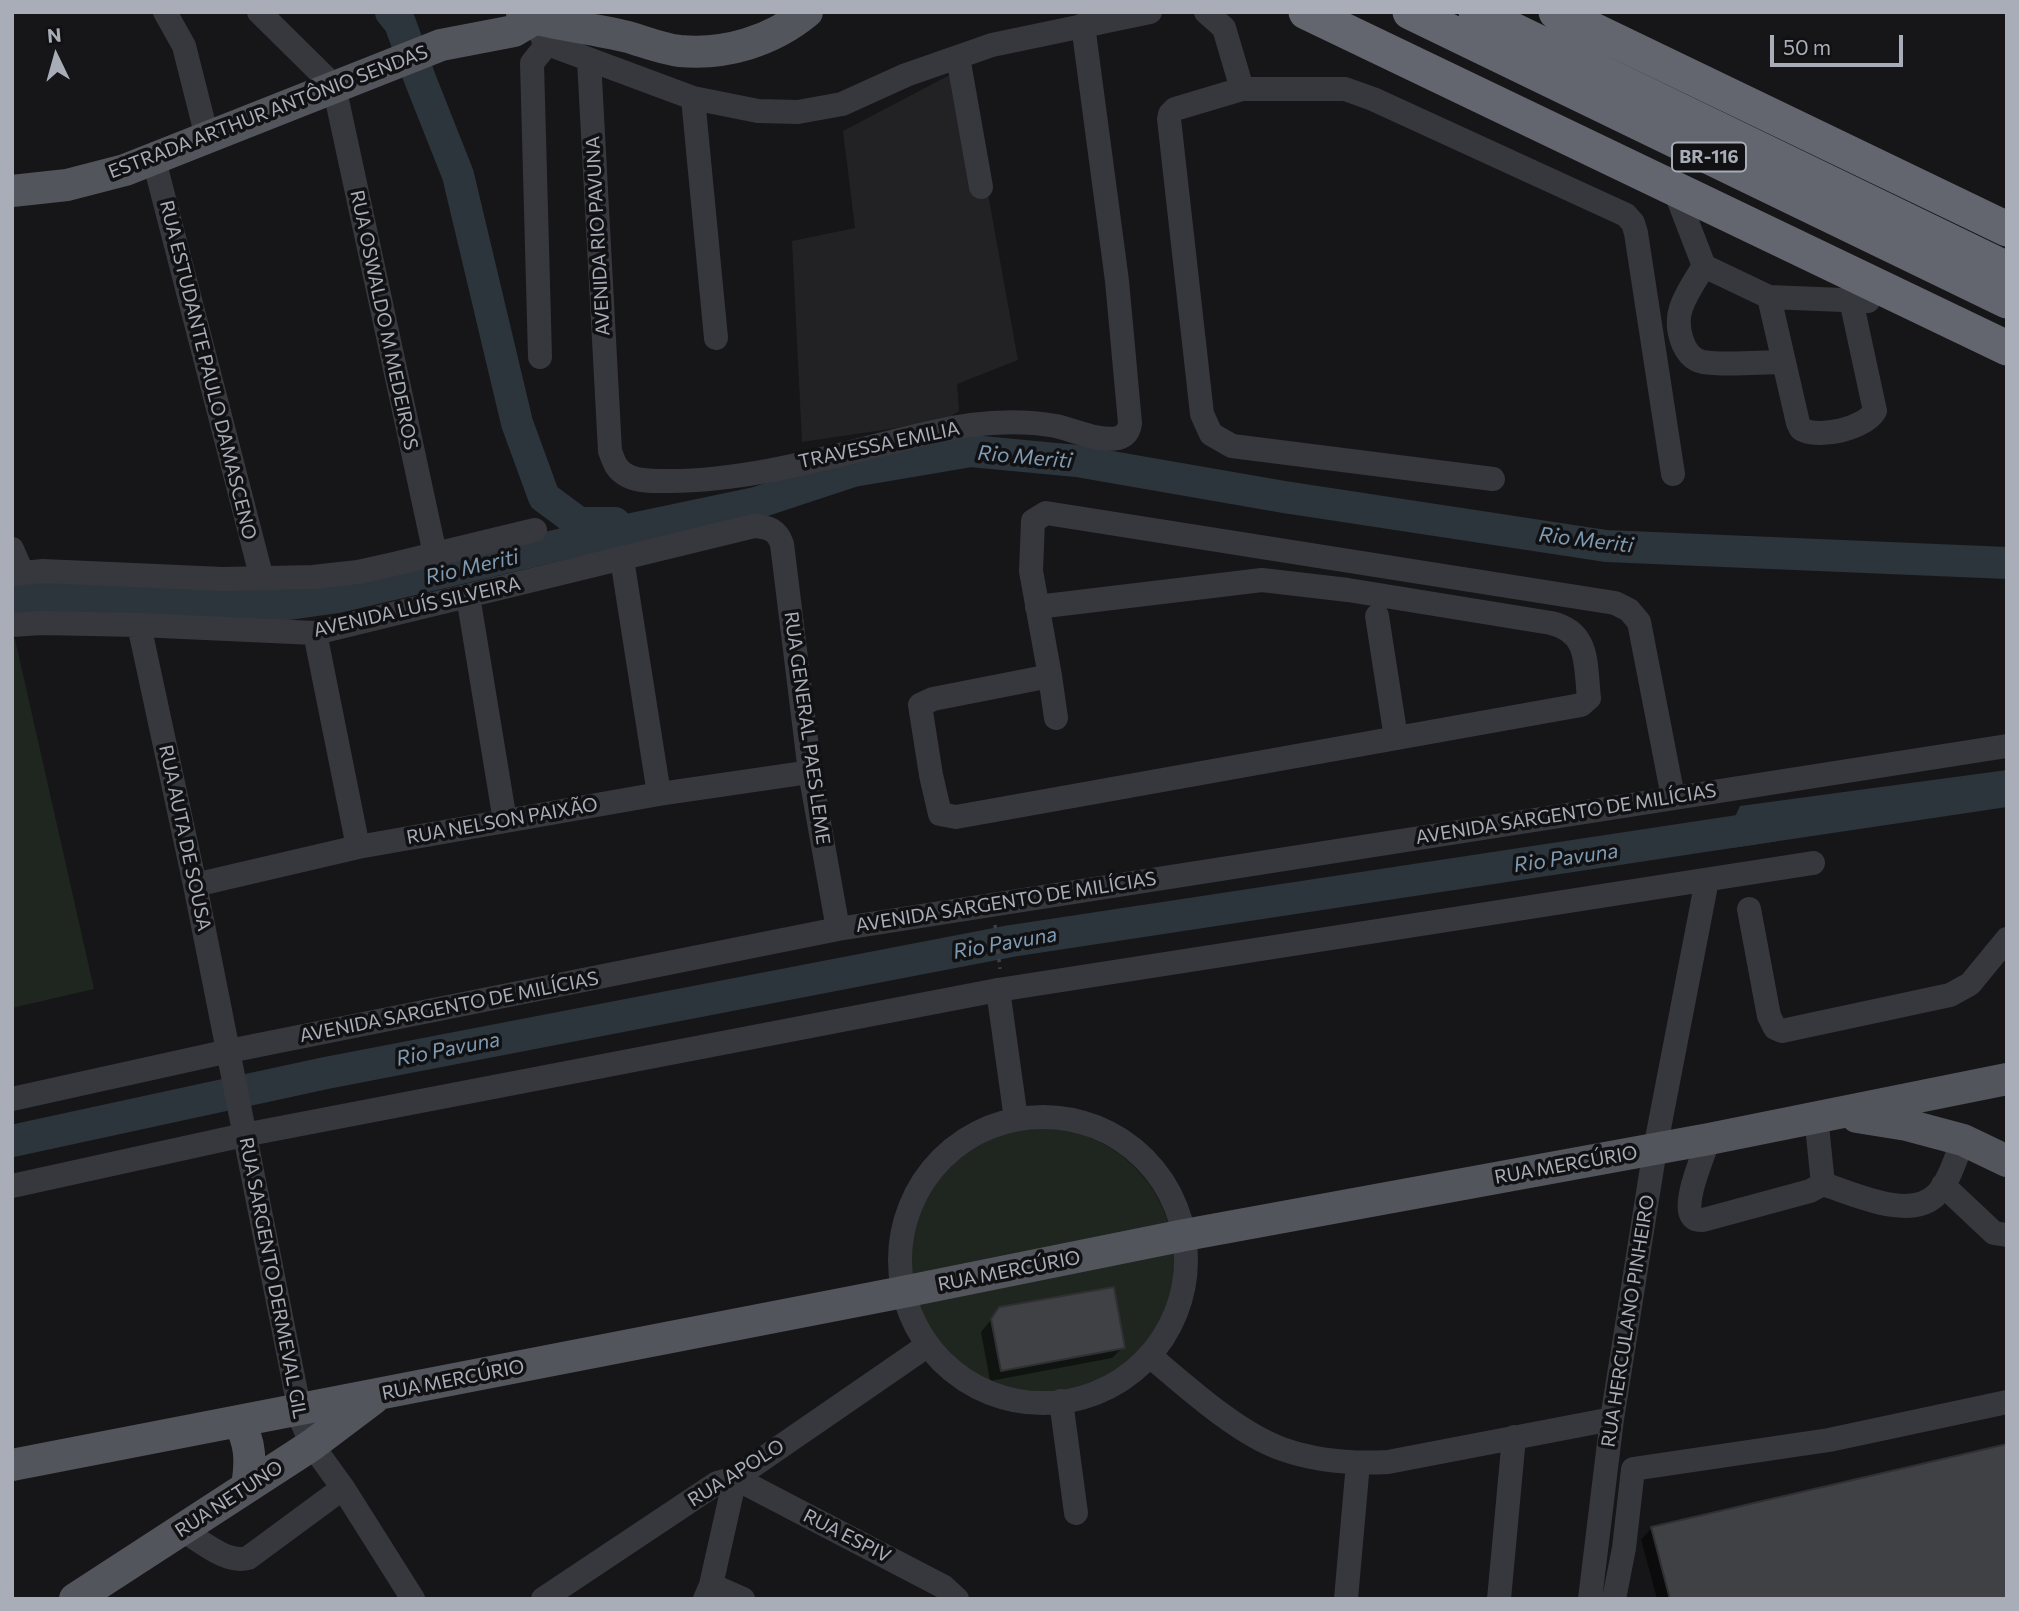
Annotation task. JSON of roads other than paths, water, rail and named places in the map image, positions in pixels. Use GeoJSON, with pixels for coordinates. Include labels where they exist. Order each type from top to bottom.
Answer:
{"type":"FeatureCollection","features":[{"type":"Feature","properties":{"kind":"highway","name":"BR-116"},"geometry":{"type":"LineString","coordinates":[[1306,12],[2007,348]]}},
{"type":"Feature","properties":{"kind":"highway"},"geometry":{"type":"LineString","coordinates":[[1348,12],[1478,79],[1612,159]]}},
{"type":"Feature","properties":{"kind":"highway","name":"BR-116"},"geometry":{"type":"LineString","coordinates":[[1410,12],[2007,301]]}},
{"type":"Feature","properties":{"kind":"highway","name":"BR-116"},"geometry":{"type":"LineString","coordinates":[[1476,12],[2007,269]]}},
{"type":"Feature","properties":{"kind":"highway"},"geometry":{"type":"LineString","coordinates":[[1556,12],[2007,229]]}},
{"type":"Feature","properties":{"kind":"highway"},"geometry":{"type":"LineString","coordinates":[[1594,12],[1653,42],[1685,62],[1707,83]]}},
{"type":"Feature","properties":{"kind":"main road","name":"ESTRADA ARTHUR ANTÔNIO SENDAS"},"geometry":{"type":"LineString","coordinates":[[434,48],[496,12]]}},
{"type":"Feature","properties":{"kind":"main road"},"geometry":{"type":"LineString","coordinates":[[586,12],[628,37]]}},
{"type":"Feature","properties":{"kind":"main road"},"geometry":{"type":"LineString","coordinates":[[538,21],[628,37],[679,50],[720,50],[773,34],[807,12]]}},
{"type":"Feature","properties":{"kind":"main road","name":"ESTRADA ARTHUR ANTÔNIO SENDAS"},"geometry":{"type":"LineString","coordinates":[[12,191],[67,185],[154,160],[395,61],[434,48],[514,31],[538,21]]}},
{"type":"Feature","properties":{"kind":"main road"},"geometry":{"type":"LineString","coordinates":[[1963,1140],[1964,1107],[1993,1081]]}},
{"type":"Feature","properties":{"kind":"main road","name":"RUA MERCÚRIO"},"geometry":{"type":"LineString","coordinates":[[12,1465],[380,1395],[1185,1235],[1709,1139],[1993,1081]]}},
{"type":"Feature","properties":{"kind":"main road"},"geometry":{"type":"LineString","coordinates":[[1824,1114],[1907,1125],[1963,1140],[2007,1161]]}},
{"type":"Feature","properties":{"kind":"main road","name":"RUA NETUNO"},"geometry":{"type":"LineString","coordinates":[[75,1599],[312,1445],[380,1395]]}},
{"type":"Feature","properties":{"kind":"main road"},"geometry":{"type":"LineString","coordinates":[[238,1421],[245,1434],[250,1455],[247,1486]]}},
{"type":"Feature","properties":{"kind":"street"},"geometry":{"type":"LineString","coordinates":[[165,12],[184,46],[207,137]]}},
{"type":"Feature","properties":{"kind":"street"},"geometry":{"type":"LineString","coordinates":[[259,12],[334,86]]}},
{"type":"Feature","properties":{"kind":"street"},"geometry":{"type":"LineString","coordinates":[[540,357],[532,63],[538,21],[589,60],[693,98],[758,111],[798,112],[842,104],[906,75],[992,45],[1150,12]]}},
{"type":"Feature","properties":{"kind":"street"},"geometry":{"type":"LineString","coordinates":[[1206,12],[1224,28],[1241,89]]}},
{"type":"Feature","properties":{"kind":"street","name":"TRAVESSA EMILIA"},"geometry":{"type":"LineString","coordinates":[[607,411],[610,451],[617,468],[629,477],[651,481],[724,479],[942,430],[981,424],[1055,426],[1109,439],[1121,438],[1129,430],[1130,423],[1127,384],[1117,281],[1083,25]]}},
{"type":"Feature","properties":{"kind":"street"},"geometry":{"type":"LineString","coordinates":[[958,57],[981,187]]}},
{"type":"Feature","properties":{"kind":"street","name":"AVENIDA RIO PAVUNA"},"geometry":{"type":"LineString","coordinates":[[589,60],[607,411]]}},
{"type":"Feature","properties":{"kind":"street","name":"RUA OSWALDO M MEDEIROS"},"geometry":{"type":"LineString","coordinates":[[334,86],[435,554]]}},
{"type":"Feature","properties":{"kind":"street"},"geometry":{"type":"LineString","coordinates":[[1493,479],[1232,446],[1210,434],[1202,414],[1169,119],[1175,109],[1241,89],[1345,89],[1358,92],[1626,215],[1633,223],[1636,233],[1673,474]]}},
{"type":"Feature","properties":{"kind":"street"},"geometry":{"type":"LineString","coordinates":[[693,98],[716,338]]}},
{"type":"Feature","properties":{"kind":"street","name":"RUA ESTUDANTE PAULO DAMASCENO"},"geometry":{"type":"LineString","coordinates":[[154,160],[261,579]]}},
{"type":"Feature","properties":{"kind":"street"},"geometry":{"type":"LineString","coordinates":[[1674,188],[1704,266],[1769,297],[1914,303]]}},
{"type":"Feature","properties":{"kind":"street"},"geometry":{"type":"LineString","coordinates":[[1704,266],[1679,312],[1687,353],[1703,362],[1784,362]]}},
{"type":"Feature","properties":{"kind":"street"},"geometry":{"type":"LineString","coordinates":[[1769,297],[1801,429],[1813,434],[1860,426],[1870,419],[1875,411],[1851,300]]}},
{"type":"Feature","properties":{"kind":"street"},"geometry":{"type":"LineString","coordinates":[[1056,718],[1031,571],[1033,520],[1046,513],[1615,603],[1629,610],[1639,622],[1673,797]]}},
{"type":"Feature","properties":{"kind":"street","name":"AVENIDA LUÍS SILVEIRA"},"geometry":{"type":"LineString","coordinates":[[12,625],[139,625],[315,633],[754,526],[772,529]]}},
{"type":"Feature","properties":{"kind":"street","name":"RUA GENERAL PAES LEME"},"geometry":{"type":"LineString","coordinates":[[772,529],[779,535],[782,544],[810,772],[838,929]]}},
{"type":"Feature","properties":{"kind":"street"},"geometry":{"type":"LineString","coordinates":[[12,549],[17,573],[261,579],[358,572],[536,530]]}},
{"type":"Feature","properties":{"kind":"street"},"geometry":{"type":"LineString","coordinates":[[622,559],[659,794]]}},
{"type":"Feature","properties":{"kind":"street"},"geometry":{"type":"LineString","coordinates":[[1037,607],[1262,580],[1348,590],[1551,623],[1563,626],[1579,637],[1583,648],[1589,698],[1581,705],[956,817],[940,814],[920,705],[933,699],[1050,676]]}},
{"type":"Feature","properties":{"kind":"street"},"geometry":{"type":"LineString","coordinates":[[468,596],[505,821]]}},
{"type":"Feature","properties":{"kind":"street"},"geometry":{"type":"LineString","coordinates":[[1377,616],[1396,738]]}},
{"type":"Feature","properties":{"kind":"street","name":"RUA AUTA DE SOUSA"},"geometry":{"type":"LineString","coordinates":[[139,625],[230,1059]]}},
{"type":"Feature","properties":{"kind":"street"},"geometry":{"type":"LineString","coordinates":[[315,633],[358,847]]}},
{"type":"Feature","properties":{"kind":"street","name":"AVENIDA SARGENTO DE MILÍCIAS"},"geometry":{"type":"LineString","coordinates":[[12,1099],[230,1059],[838,929],[2007,746]]}},
{"type":"Feature","properties":{"kind":"street","name":"RUA NELSON PAIXÃO"},"geometry":{"type":"LineString","coordinates":[[195,885],[358,847],[659,794],[810,772]]}},
{"type":"Feature","properties":{"kind":"street"},"geometry":{"type":"LineString","coordinates":[[12,1186],[243,1131],[993,981],[1813,863]]}},
{"type":"Feature","properties":{"kind":"street","name":"RUA HERCULANO PINHEIRO"},"geometry":{"type":"LineString","coordinates":[[1590,1599],[1612,1419],[1655,1149],[1707,880]]}},
{"type":"Feature","properties":{"kind":"street"},"geometry":{"type":"LineString","coordinates":[[1749,909],[1769,1016],[1775,1028],[1782,1031],[1950,995],[1970,984],[2007,939]]}},
{"type":"Feature","properties":{"kind":"street"},"geometry":{"type":"LineString","coordinates":[[993,981],[1016,1119]]}},
{"type":"Feature","properties":{"kind":"street","name":"RUA SARGENTO DERMEVAL GIL"},"geometry":{"type":"LineString","coordinates":[[230,1059],[305,1434],[343,1488],[413,1599]]}},
{"type":"Feature","properties":{"kind":"street"},"geometry":{"type":"LineString","coordinates":[[1823,1184],[1824,1114]]}},
{"type":"Feature","properties":{"kind":"street"},"geometry":{"type":"LineString","coordinates":[[1049,1116],[1081,1121],[1111,1133],[1138,1152],[1160,1176],[1176,1204],[1185,1235],[1187,1268],[1181,1300],[1169,1329],[1150,1356],[1131,1373],[1086,1396],[1061,1401],[1030,1402],[972,1384],[948,1367],[928,1345],[913,1320],[903,1292],[900,1254],[906,1216],[923,1182],[948,1152],[958,1145],[980,1131],[1016,1119],[1049,1116]]}},
{"type":"Feature","properties":{"kind":"street"},"geometry":{"type":"LineString","coordinates":[[1709,1139],[1691,1195],[1690,1208],[1691,1216],[1703,1220],[1810,1191],[1823,1184],[1884,1203],[1906,1206],[1930,1199],[1943,1185],[1963,1140]]}},
{"type":"Feature","properties":{"kind":"street"},"geometry":{"type":"LineString","coordinates":[[1943,1185],[1994,1233],[2007,1235]]}},
{"type":"Feature","properties":{"kind":"street","name":"RUA APOLO"},"geometry":{"type":"LineString","coordinates":[[543,1599],[717,1483],[735,1478],[928,1345]]}},
{"type":"Feature","properties":{"kind":"street"},"geometry":{"type":"LineString","coordinates":[[1150,1356],[1201,1398],[1244,1428],[1279,1448],[1316,1458],[1358,1463],[1388,1462],[1612,1419]]}},
{"type":"Feature","properties":{"kind":"street"},"geometry":{"type":"LineString","coordinates":[[1061,1401],[1076,1513]]}},
{"type":"Feature","properties":{"kind":"street"},"geometry":{"type":"LineString","coordinates":[[1615,1599],[1633,1469],[1829,1440],[2007,1402]]}},
{"type":"Feature","properties":{"kind":"street"},"geometry":{"type":"LineString","coordinates":[[1499,1599],[1514,1437]]}},
{"type":"Feature","properties":{"kind":"street"},"geometry":{"type":"LineString","coordinates":[[1346,1599],[1358,1463]]}},
{"type":"Feature","properties":{"kind":"street"},"geometry":{"type":"LineString","coordinates":[[735,1478],[708,1592],[743,1599]]}},
{"type":"Feature","properties":{"kind":"street","name":"RUA ESPIV"},"geometry":{"type":"LineString","coordinates":[[735,1478],[944,1587],[957,1599]]}},
{"type":"Feature","properties":{"kind":"street"},"geometry":{"type":"LineString","coordinates":[[181,1529],[226,1556],[240,1560],[248,1558],[343,1488]]}},
{"type":"Feature","properties":{"kind":"waterway"},"geometry":{"type":"LineString","coordinates":[[391,12],[400,23],[458,175],[517,423],[544,497],[579,523],[615,523]]}},
{"type":"Feature","properties":{"kind":"waterway","name":"Rio Meriti"},"geometry":{"type":"LineString","coordinates":[[12,600],[40,596],[282,605],[338,597],[580,540],[756,503],[853,471],[971,451],[1077,461],[1284,497],[1606,546],[2007,563]]}},
{"type":"Feature","properties":{"kind":"waterway","name":"Rio Pavuna"},"geometry":{"type":"LineString","coordinates":[[12,1141],[326,1073],[1011,941],[1771,826]]}}]}
